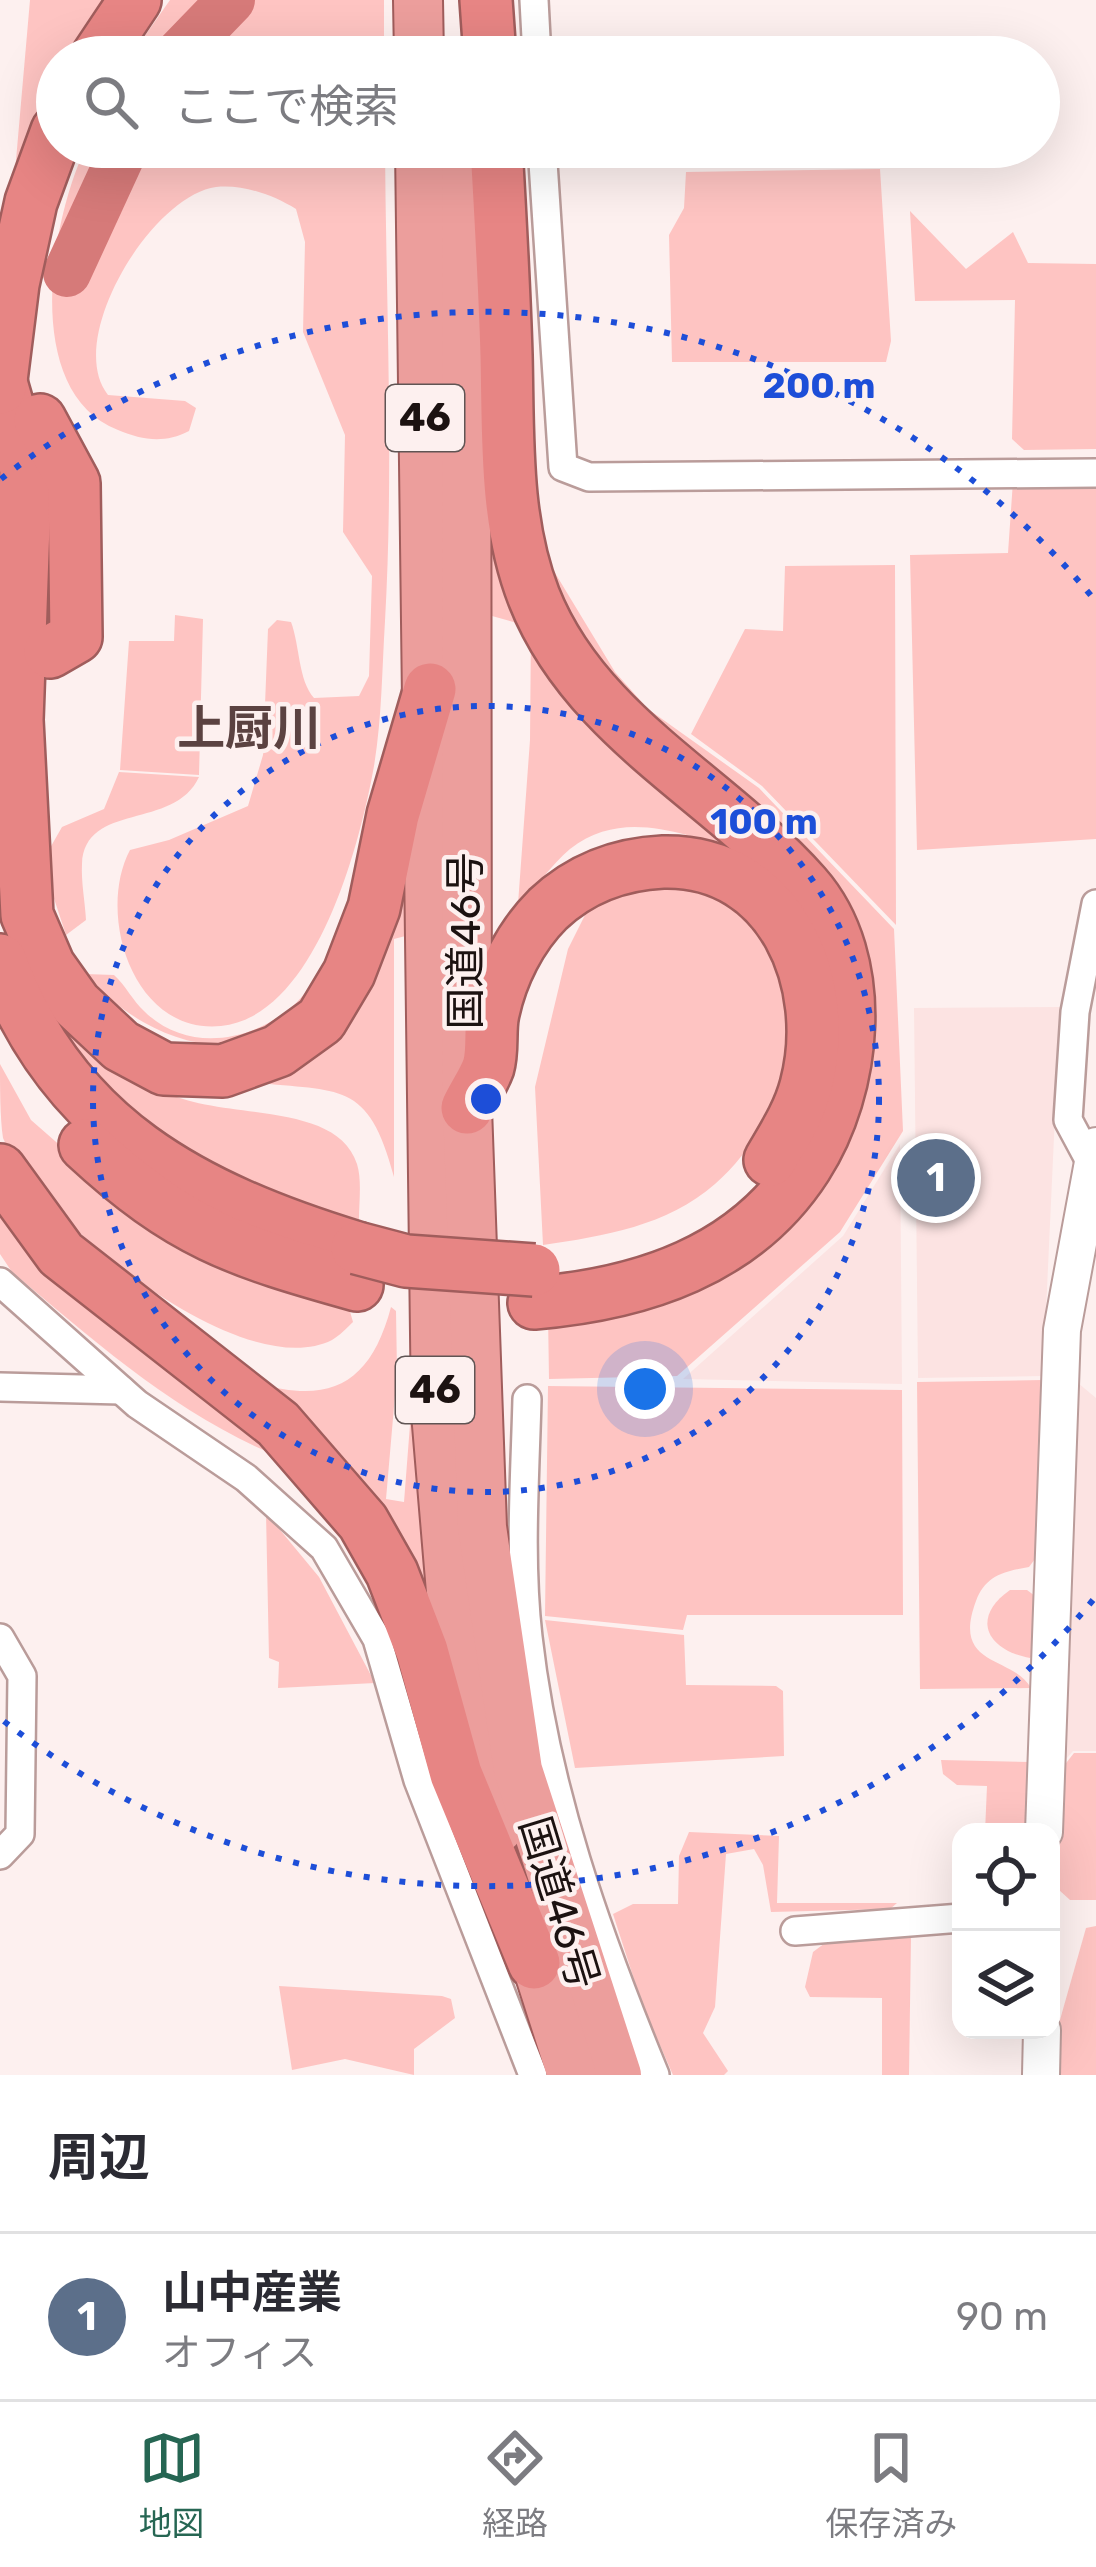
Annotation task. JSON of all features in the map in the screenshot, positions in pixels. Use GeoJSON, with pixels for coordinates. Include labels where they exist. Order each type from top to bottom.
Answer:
{"type":"FeatureCollection","features":[{"type":"Feature","properties":{"kind":"highway"},"geometry":{"type":"LineString","coordinates":[[111,36],[135,0]]}},
{"type":"Feature","properties":{"kind":"highway"},"geometry":{"type":"LineString","coordinates":[[418,0],[419,36]]}},
{"type":"Feature","properties":{"kind":"highway"},"geometry":{"type":"LineString","coordinates":[[466,0],[466,36]]}},
{"type":"Feature","properties":{"kind":"highway"},"geometry":{"type":"LineString","coordinates":[[486,0],[489,36]]}},
{"type":"Feature","properties":{"kind":"highway"},"geometry":{"type":"LineString","coordinates":[[43,168],[13,284],[0,384],[26,469],[6,713],[23,836],[27,915],[49,966],[76,1004],[121,1046],[164,1069],[223,1071],[278,1052],[321,1020],[349,974],[374,908],[393,815],[430,689]]}},
{"type":"Feature","properties":{"kind":"highway","name":"国道46号"},"geometry":{"type":"LineString","coordinates":[[420,168],[438,1436],[455,1639],[482,1773],[534,1964],[572,2075]]}},
{"type":"Feature","properties":{"kind":"highway","name":"国道46号"},"geometry":{"type":"LineString","coordinates":[[466,168],[466,1108],[475,1407],[494,1638],[518,1770],[617,2075]]}},
{"type":"Feature","properties":{"kind":"highway"},"geometry":{"type":"LineString","coordinates":[[497,168],[509,459],[516,530],[535,598],[570,660],[609,710],[808,889],[846,976],[849,1031],[843,1093],[820,1145],[795,1184],[752,1229],[710,1259],[588,1298],[534,1286]]}},
{"type":"Feature","properties":{"kind":"highway"},"geometry":{"type":"LineString","coordinates":[[0,384],[40,420],[50,509],[50,652],[6,713]]}},
{"type":"Feature","properties":{"kind":"highway"},"geometry":{"type":"LineString","coordinates":[[0,960],[36,1037],[67,1082],[131,1145],[234,1205],[357,1267],[451,1300],[534,1286],[643,1251],[732,1205],[766,1166],[791,1124],[812,1054],[814,1017],[796,944],[753,888],[723,872],[685,862],[654,863],[619,866],[584,882],[549,909],[520,942],[492,1015],[489,1064],[466,1108]]}},
{"type":"Feature","properties":{"kind":"highway"},"geometry":{"type":"LineString","coordinates":[[0,1027],[44,1107],[147,1200],[209,1239],[357,1267]]}},
{"type":"Feature","properties":{"kind":"highway"},"geometry":{"type":"LineString","coordinates":[[0,1170],[61,1254],[278,1424],[363,1522],[407,1612],[457,1774],[534,1964]]}},
{"type":"Feature","properties":{"kind":"street"},"geometry":{"type":"LineString","coordinates":[[534,0],[536,36]]}},
{"type":"Feature","properties":{"kind":"street"},"geometry":{"type":"LineString","coordinates":[[543,168],[563,467],[589,476],[1096,473]]}},
{"type":"Feature","properties":{"kind":"street"},"geometry":{"type":"LineString","coordinates":[[1044,1823],[1062,1330],[1093,1154],[1068,1120],[1076,1012],[1096,904]]}},
{"type":"Feature","properties":{"kind":"street"},"geometry":{"type":"LineString","coordinates":[[0,1282],[122,1390],[246,1478],[324,1548],[377,1639],[418,1780],[533,2075]]}},
{"type":"Feature","properties":{"kind":"street"},"geometry":{"type":"LineString","coordinates":[[0,1388],[122,1390]]}},
{"type":"Feature","properties":{"kind":"street"},"geometry":{"type":"LineString","coordinates":[[527,1399],[528,1639],[563,1817],[597,1932],[655,2075]]}},
{"type":"Feature","properties":{"kind":"street"},"geometry":{"type":"LineString","coordinates":[[0,1638],[22,1676],[20,1834],[0,1855]]}},
{"type":"Feature","properties":{"kind":"street"},"geometry":{"type":"LineString","coordinates":[[795,1931],[952,1919]]}},
{"type":"Feature","properties":{"kind":"street"},"geometry":{"type":"LineString","coordinates":[[1041,2075],[1042,2039]]}},
{"type":"Feature","properties":{"kind":"shaded area"},"geometry":{"type":"Polygon","coordinates":[[[30,0],[103,0],[81,36],[36,36],[36,132],[14,183],[30,0]]]}},
{"type":"Feature","properties":{"kind":"shaded area"},"geometry":{"type":"Polygon","coordinates":[[[170,0],[384,0],[384,36],[145,36],[170,0]]]}},
{"type":"Feature","properties":{"kind":"shaded area"},"geometry":{"type":"Polygon","coordinates":[[[77,168],[385,168],[388,562],[374,766],[344,880],[307,960],[283,992],[254,1015],[221,1026],[190,1024],[165,1011],[145,991],[121,936],[121,876],[130,850],[169,840],[248,806],[263,755],[268,629],[277,620],[291,622],[305,682],[314,698],[359,696],[369,676],[372,576],[343,532],[345,435],[303,332],[305,242],[296,209],[237,187],[216,187],[191,196],[142,242],[121,274],[97,341],[97,371],[108,395],[185,401],[196,408],[189,431],[153,439],[118,430],[87,410],[67,380],[56,344],[52,302],[62,218],[77,168]]]}},
{"type":"Feature","properties":{"kind":"shaded area"},"geometry":{"type":"Polygon","coordinates":[[[880,169],[891,341],[886,362],[672,362],[669,235],[684,208],[686,172],[880,169]]]}},
{"type":"Feature","properties":{"kind":"shaded area"},"geometry":{"type":"Polygon","coordinates":[[[910,211],[966,269],[1013,232],[1028,263],[1096,264],[1096,449],[1024,450],[1012,439],[1015,300],[915,301],[910,211]]]}},
{"type":"Feature","properties":{"kind":"shaded area"},"geometry":{"type":"Polygon","coordinates":[[[1096,480],[1096,839],[917,850],[910,555],[1008,553],[1013,481],[1096,480]]]}},
{"type":"Feature","properties":{"kind":"shaded area"},"geometry":{"type":"Polygon","coordinates":[[[490,497],[519,599],[741,849],[654,828],[611,829],[570,849],[518,904],[530,740],[531,627],[492,616],[490,497]]]}},
{"type":"Feature","properties":{"kind":"shaded area"},"geometry":{"type":"Polygon","coordinates":[[[549,563],[615,672],[648,709],[759,788],[894,929],[903,1131],[840,1232],[677,1376],[549,1379],[548,1314],[715,1274],[869,1031],[578,638],[549,563]]]}},
{"type":"Feature","properties":{"kind":"shaded area"},"geometry":{"type":"Polygon","coordinates":[[[895,565],[896,925],[762,786],[691,734],[745,629],[783,631],[785,566],[895,565]]]}},
{"type":"Feature","properties":{"kind":"shaded area"},"geometry":{"type":"Polygon","coordinates":[[[175,615],[203,619],[199,775],[120,770],[129,641],[174,641],[175,615]]]}},
{"type":"Feature","properties":{"kind":"shaded area"},"geometry":{"type":"Polygon","coordinates":[[[119,772],[199,777],[171,805],[114,823],[87,844],[82,864],[86,920],[66,935],[42,862],[62,827],[104,809],[119,772]]]}},
{"type":"Feature","properties":{"kind":"shaded area"},"geometry":{"type":"Polygon","coordinates":[[[410,813],[413,934],[394,939],[394,1177],[373,1122],[346,1096],[251,1082],[312,1048],[410,813]]]}},
{"type":"Feature","properties":{"kind":"shaded area"},"geometry":{"type":"Polygon","coordinates":[[[674,883],[735,904],[769,940],[785,974],[792,1011],[779,1088],[741,1157],[696,1198],[634,1227],[543,1245],[535,1087],[568,949],[587,911],[622,886],[674,883]]]}},
{"type":"Feature","properties":{"kind":"shaded area"},"geometry":{"type":"Polygon","coordinates":[[[362,901],[311,995],[277,1029],[249,1041],[219,1045],[159,1030],[106,996],[85,974],[114,975],[144,1011],[180,1033],[200,1038],[241,1034],[261,1027],[296,1003],[323,968],[362,901]]]}},
{"type":"Feature","properties":{"kind":"shaded area"},"geometry":{"type":"Polygon","coordinates":[[[43,988],[115,1056],[161,1090],[213,1106],[301,1120],[345,1143],[359,1170],[359,1219],[312,1215],[192,1166],[72,1062],[43,988]]]}},
{"type":"Feature","properties":{"kind":"shaded area"},"geometry":{"type":"Polygon","coordinates":[[[1060,1007],[1043,1376],[918,1378],[914,1008],[1060,1007]]]}},
{"type":"Feature","properties":{"kind":"shaded area"},"geometry":{"type":"Polygon","coordinates":[[[0,1064],[31,1120],[135,1211],[349,1308],[353,1322],[332,1340],[293,1348],[247,1339],[196,1317],[146,1286],[98,1249],[23,1171],[3,1138],[0,1064]]]}},
{"type":"Feature","properties":{"kind":"shaded area"},"geometry":{"type":"Polygon","coordinates":[[[900,1144],[902,1384],[683,1379],[843,1236],[900,1144]]]}},
{"type":"Feature","properties":{"kind":"shaded area"},"geometry":{"type":"Polygon","coordinates":[[[0,1203],[284,1459],[174,1400],[12,1272],[0,1254],[0,1203]]]}},
{"type":"Feature","properties":{"kind":"shaded area"},"geometry":{"type":"Polygon","coordinates":[[[391,1307],[396,1311],[397,1372],[386,1499],[404,1502],[412,1399],[418,1397],[428,1598],[257,1383],[306,1391],[344,1382],[372,1354],[391,1307]]]}},
{"type":"Feature","properties":{"kind":"shaded area"},"geometry":{"type":"Polygon","coordinates":[[[1043,1380],[1041,1551],[1029,1567],[990,1580],[976,1601],[970,1623],[977,1649],[1031,1688],[920,1689],[917,1382],[1043,1380]]]}},
{"type":"Feature","properties":{"kind":"shaded area"},"geometry":{"type":"Polygon","coordinates":[[[1078,1383],[1096,1398],[1096,1751],[1073,1751],[1059,1767],[1078,1383]]]}},
{"type":"Feature","properties":{"kind":"shaded area"},"geometry":{"type":"Polygon","coordinates":[[[548,1386],[902,1390],[903,1615],[687,1615],[683,1630],[545,1616],[548,1386]]]}},
{"type":"Feature","properties":{"kind":"shaded area"},"geometry":{"type":"Polygon","coordinates":[[[266,1513],[319,1577],[375,1683],[278,1688],[279,1662],[269,1658],[266,1513]]]}},
{"type":"Feature","properties":{"kind":"shaded area"},"geometry":{"type":"Polygon","coordinates":[[[1010,1590],[1027,1590],[1039,1599],[1035,1652],[1030,1658],[1003,1648],[989,1631],[990,1611],[1010,1590]]]}},
{"type":"Feature","properties":{"kind":"shaded area"},"geometry":{"type":"Polygon","coordinates":[[[545,1620],[684,1635],[686,1685],[776,1686],[783,1691],[784,1756],[575,1768],[545,1620]]]}},
{"type":"Feature","properties":{"kind":"shaded area"},"geometry":{"type":"Polygon","coordinates":[[[1074,1753],[1096,1753],[1096,1900],[1070,1900],[1060,1891],[1059,1772],[1074,1753]]]}},
{"type":"Feature","properties":{"kind":"shaded area"},"geometry":{"type":"Polygon","coordinates":[[[941,1760],[1030,1762],[1028,1823],[985,1823],[987,1786],[957,1785],[943,1774],[941,1760]]]}},
{"type":"Feature","properties":{"kind":"shaded area"},"geometry":{"type":"Polygon","coordinates":[[[689,1832],[779,1836],[777,1903],[897,1903],[890,1909],[771,1912],[763,1865],[754,1849],[726,1854],[715,2007],[703,2033],[728,2071],[724,2075],[673,2075],[642,2004],[613,1914],[633,1904],[678,1904],[679,1856],[689,1832]]]}},
{"type":"Feature","properties":{"kind":"shaded area"},"geometry":{"type":"Polygon","coordinates":[[[1096,1926],[1096,2075],[1055,2075],[1054,2041],[1060,2039],[1060,2020],[1086,1928],[1096,1926]]]}},
{"type":"Feature","properties":{"kind":"shaded area"},"geometry":{"type":"Polygon","coordinates":[[[904,1932],[911,1937],[909,2075],[882,2075],[882,1998],[810,1997],[805,1987],[813,1952],[829,1940],[904,1932]]]}},
{"type":"Feature","properties":{"kind":"shaded area"},"geometry":{"type":"Polygon","coordinates":[[[279,1986],[442,1996],[451,1999],[455,2018],[414,2049],[414,2075],[345,2059],[292,2070],[279,1986]]]}},
{"type":"Feature","properties":{"kind":"waterway"},"geometry":{"type":"LineString","coordinates":[[196,36],[231,0]]}},
{"type":"Feature","properties":{"kind":"waterway"},"geometry":{"type":"LineString","coordinates":[[67,273],[115,168]]}},
{"type":"Feature","properties":{"kind":"place","name":"山中産業"},"geometry":{"type":"Point","coordinates":[936,1178]}},
{"type":"Feature","properties":{"kind":"district","name":"上厨川"},"geometry":{"type":"Point","coordinates":[249,728]}}]}
